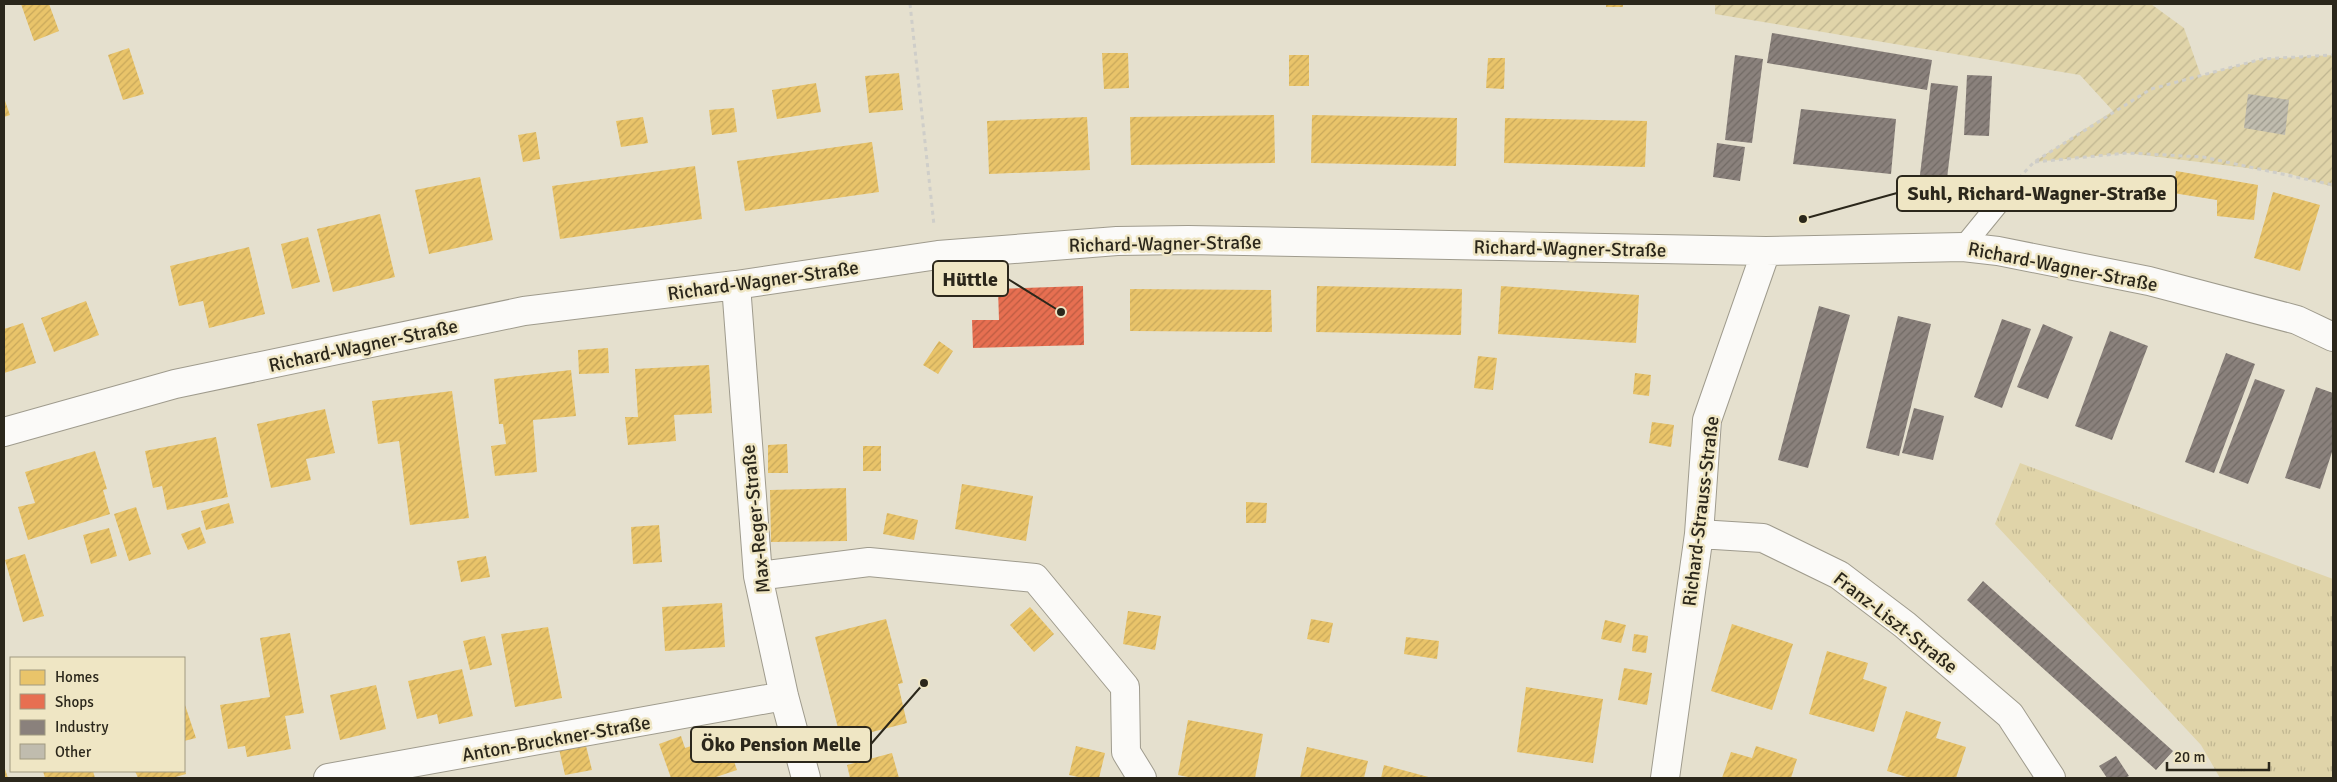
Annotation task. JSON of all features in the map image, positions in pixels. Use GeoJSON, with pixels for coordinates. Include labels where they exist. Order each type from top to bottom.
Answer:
{"type":"FeatureCollection","features":[{"type":"Feature","properties":{"kind":"street","name":"Richard-Wagner-Straße"},"geometry":{"type":"LineString","coordinates":[[4,432],[175,384],[524,311],[736,286],[938,255],[1117,240],[1766,251],[1963,247],[1998,251],[2148,281],[2297,320],[2333,336]]}},
{"type":"Feature","properties":{"kind":"street","name":"Richard-Strauss-Straße"},"geometry":{"type":"LineString","coordinates":[[1665,778],[1699,534],[1707,420],[1766,251]]}},
{"type":"Feature","properties":{"kind":"street","name":"Max-Reger-Straße"},"geometry":{"type":"LineString","coordinates":[[736,286],[758,576],[784,696],[806,778]]}},
{"type":"Feature","properties":{"kind":"street","name":"Franz-Liszt-Straße"},"geometry":{"type":"LineString","coordinates":[[1699,534],[1764,538],[1839,576],[1905,625],[2010,715],[2051,778]]}},
{"type":"Feature","properties":{"kind":"street"},"geometry":{"type":"LineString","coordinates":[[758,576],[869,562],[1035,578],[1125,687],[1126,752],[1142,778]]}},
{"type":"Feature","properties":{"kind":"street","name":"Anton-Bruckner-Straße"},"geometry":{"type":"LineString","coordinates":[[328,778],[393,773],[784,696]]}},
{"type":"Feature","properties":{"kind":"lane"},"geometry":{"type":"LineString","coordinates":[[1963,247],[2003,198]]}},
{"type":"Feature","properties":{"kind":"path"},"geometry":{"type":"LineString","coordinates":[[910,4],[938,255]]}},
{"type":"Feature","properties":{"kind":"path"},"geometry":{"type":"LineString","coordinates":[[2003,198],[2034,162],[2151,89],[2262,59],[2333,55]]}},
{"type":"Feature","properties":{"kind":"path"},"geometry":{"type":"LineString","coordinates":[[2034,162],[2127,153],[2203,157],[2333,184]]}},
{"type":"Feature","properties":{"kind":"green space"},"geometry":{"type":"Polygon","coordinates":[[[1715,4],[2151,4],[2184,28],[2201,76],[2262,59],[2333,55],[2333,187],[2287,173],[2127,153],[2034,162],[2113,111],[2080,75],[1715,14],[1715,4]]]}},
{"type":"Feature","properties":{"kind":"green space"},"geometry":{"type":"Polygon","coordinates":[[[2020,463],[2333,579],[2333,778],[2220,778],[2201,745],[1995,524],[2020,463]]]}},
{"type":"Feature","properties":{"kind":"building: Homes"},"geometry":{"type":"Polygon","coordinates":[[[21,4],[49,4],[59,31],[34,41],[21,4]]]}},
{"type":"Feature","properties":{"kind":"building: Homes"},"geometry":{"type":"Polygon","coordinates":[[[1606,4],[1623,4],[1623,7],[1606,7],[1606,4]]]}},
{"type":"Feature","properties":{"kind":"building: Homes"},"geometry":{"type":"Polygon","coordinates":[[[129,48],[144,94],[123,100],[108,55],[129,48]]]}},
{"type":"Feature","properties":{"kind":"building: Homes"},"geometry":{"type":"Polygon","coordinates":[[[1102,53],[1128,53],[1129,88],[1104,89],[1102,53]]]}},
{"type":"Feature","properties":{"kind":"building: Homes"},"geometry":{"type":"Polygon","coordinates":[[[1289,55],[1309,55],[1309,86],[1289,86],[1289,55]]]}},
{"type":"Feature","properties":{"kind":"building: Homes"},"geometry":{"type":"Polygon","coordinates":[[[1488,58],[1505,58],[1504,89],[1486,88],[1488,58]]]}},
{"type":"Feature","properties":{"kind":"building: Homes"},"geometry":{"type":"Polygon","coordinates":[[[899,73],[903,110],[869,113],[865,76],[899,73]]]}},
{"type":"Feature","properties":{"kind":"building: Homes"},"geometry":{"type":"Polygon","coordinates":[[[816,83],[821,112],[777,119],[772,90],[816,83]]]}},
{"type":"Feature","properties":{"kind":"building: Homes"},"geometry":{"type":"Polygon","coordinates":[[[4,98],[10,115],[4,117],[4,98]]]}},
{"type":"Feature","properties":{"kind":"building: Homes"},"geometry":{"type":"Polygon","coordinates":[[[734,108],[737,132],[712,135],[709,110],[734,108]]]}},
{"type":"Feature","properties":{"kind":"building: Homes"},"geometry":{"type":"Polygon","coordinates":[[[1274,115],[1275,163],[1131,165],[1130,117],[1274,115]]]}},
{"type":"Feature","properties":{"kind":"building: Homes"},"geometry":{"type":"Polygon","coordinates":[[[1312,115],[1457,118],[1456,166],[1311,163],[1312,115]]]}},
{"type":"Feature","properties":{"kind":"building: Homes"},"geometry":{"type":"Polygon","coordinates":[[[643,117],[648,143],[621,147],[616,121],[643,117]]]}},
{"type":"Feature","properties":{"kind":"building: Homes"},"geometry":{"type":"Polygon","coordinates":[[[1087,117],[1090,170],[989,174],[987,121],[1087,117]]]}},
{"type":"Feature","properties":{"kind":"building: Homes"},"geometry":{"type":"Polygon","coordinates":[[[1505,118],[1647,121],[1645,167],[1504,163],[1505,118]]]}},
{"type":"Feature","properties":{"kind":"building: Homes"},"geometry":{"type":"Polygon","coordinates":[[[536,132],[540,159],[523,162],[518,135],[536,132]]]}},
{"type":"Feature","properties":{"kind":"building: Homes"},"geometry":{"type":"Polygon","coordinates":[[[872,142],[879,192],[745,211],[737,161],[872,142]]]}},
{"type":"Feature","properties":{"kind":"building: Homes"},"geometry":{"type":"Polygon","coordinates":[[[695,166],[702,219],[560,239],[552,186],[695,166]]]}},
{"type":"Feature","properties":{"kind":"building: Homes"},"geometry":{"type":"Polygon","coordinates":[[[2176,171],[2258,185],[2254,220],[2217,216],[2217,200],[2173,193],[2176,171]]]}},
{"type":"Feature","properties":{"kind":"building: Homes"},"geometry":{"type":"Polygon","coordinates":[[[480,177],[493,240],[429,254],[415,190],[480,177]]]}},
{"type":"Feature","properties":{"kind":"building: Homes"},"geometry":{"type":"Polygon","coordinates":[[[2273,192],[2320,205],[2300,271],[2254,258],[2273,192]]]}},
{"type":"Feature","properties":{"kind":"building: Homes"},"geometry":{"type":"Polygon","coordinates":[[[380,214],[395,277],[333,292],[317,229],[380,214]]]}},
{"type":"Feature","properties":{"kind":"building: Homes"},"geometry":{"type":"Polygon","coordinates":[[[308,237],[320,282],[292,289],[281,244],[308,237]]]}},
{"type":"Feature","properties":{"kind":"building: Homes"},"geometry":{"type":"Polygon","coordinates":[[[249,247],[265,314],[209,328],[203,301],[179,306],[170,266],[249,247]]]}},
{"type":"Feature","properties":{"kind":"building: Homes"},"geometry":{"type":"Polygon","coordinates":[[[1317,286],[1462,289],[1461,335],[1316,332],[1317,286]]]}},
{"type":"Feature","properties":{"kind":"building: Homes"},"geometry":{"type":"Polygon","coordinates":[[[1501,286],[1639,295],[1636,343],[1498,334],[1501,286]]]}},
{"type":"Feature","properties":{"kind":"building: Homes"},"geometry":{"type":"Polygon","coordinates":[[[1130,289],[1271,290],[1272,332],[1130,331],[1130,289]]]}},
{"type":"Feature","properties":{"kind":"building: Homes"},"geometry":{"type":"Polygon","coordinates":[[[86,301],[99,335],[54,352],[41,318],[86,301]]]}},
{"type":"Feature","properties":{"kind":"building: Homes"},"geometry":{"type":"Polygon","coordinates":[[[23,323],[36,363],[4,373],[4,329],[23,323]]]}},
{"type":"Feature","properties":{"kind":"building: Homes"},"geometry":{"type":"Polygon","coordinates":[[[939,341],[953,351],[938,374],[923,365],[939,341]]]}},
{"type":"Feature","properties":{"kind":"building: Homes"},"geometry":{"type":"Polygon","coordinates":[[[608,348],[609,373],[579,374],[578,350],[608,348]]]}},
{"type":"Feature","properties":{"kind":"building: Homes"},"geometry":{"type":"Polygon","coordinates":[[[1478,356],[1497,358],[1493,390],[1474,388],[1478,356]]]}},
{"type":"Feature","properties":{"kind":"building: Homes"},"geometry":{"type":"Polygon","coordinates":[[[709,365],[712,413],[674,415],[676,441],[628,445],[625,417],[638,417],[635,369],[709,365]]]}},
{"type":"Feature","properties":{"kind":"building: Homes"},"geometry":{"type":"Polygon","coordinates":[[[571,370],[576,416],[533,420],[537,472],[495,476],[491,446],[506,444],[503,424],[499,424],[494,379],[571,370]]]}},
{"type":"Feature","properties":{"kind":"building: Homes"},"geometry":{"type":"Polygon","coordinates":[[[1635,373],[1651,375],[1649,396],[1633,394],[1635,373]]]}},
{"type":"Feature","properties":{"kind":"building: Homes"},"geometry":{"type":"Polygon","coordinates":[[[452,391],[469,518],[410,525],[399,441],[378,444],[372,401],[452,391]]]}},
{"type":"Feature","properties":{"kind":"building: Homes"},"geometry":{"type":"Polygon","coordinates":[[[325,409],[335,453],[306,459],[311,480],[271,488],[257,424],[325,409]]]}},
{"type":"Feature","properties":{"kind":"building: Homes"},"geometry":{"type":"Polygon","coordinates":[[[1652,422],[1674,425],[1671,447],[1649,443],[1652,422]]]}},
{"type":"Feature","properties":{"kind":"building: Homes"},"geometry":{"type":"Polygon","coordinates":[[[216,437],[228,497],[167,510],[162,486],[153,488],[145,451],[216,437]]]}},
{"type":"Feature","properties":{"kind":"building: Homes"},"geometry":{"type":"Polygon","coordinates":[[[787,444],[788,473],[768,473],[768,445],[787,444]]]}},
{"type":"Feature","properties":{"kind":"building: Homes"},"geometry":{"type":"Polygon","coordinates":[[[863,446],[881,446],[881,471],[863,471],[863,446]]]}},
{"type":"Feature","properties":{"kind":"building: Homes"},"geometry":{"type":"Polygon","coordinates":[[[95,451],[107,489],[103,490],[110,514],[28,540],[18,507],[35,503],[25,472],[95,451]]]}},
{"type":"Feature","properties":{"kind":"building: Homes"},"geometry":{"type":"Polygon","coordinates":[[[962,484],[1033,496],[1026,541],[955,529],[962,484]]]}},
{"type":"Feature","properties":{"kind":"building: Homes"},"geometry":{"type":"Polygon","coordinates":[[[846,488],[847,541],[771,542],[770,490],[846,488]]]}},
{"type":"Feature","properties":{"kind":"building: Homes"},"geometry":{"type":"Polygon","coordinates":[[[1246,502],[1267,503],[1266,523],[1246,523],[1246,502]]]}},
{"type":"Feature","properties":{"kind":"building: Homes"},"geometry":{"type":"Polygon","coordinates":[[[229,503],[234,523],[206,530],[201,511],[229,503]]]}},
{"type":"Feature","properties":{"kind":"building: Homes"},"geometry":{"type":"Polygon","coordinates":[[[136,507],[151,554],[129,561],[114,514],[136,507]]]}},
{"type":"Feature","properties":{"kind":"building: Homes"},"geometry":{"type":"Polygon","coordinates":[[[887,513],[918,520],[914,540],[883,534],[887,513]]]}},
{"type":"Feature","properties":{"kind":"building: Homes"},"geometry":{"type":"Polygon","coordinates":[[[659,525],[662,562],[633,564],[631,527],[659,525]]]}},
{"type":"Feature","properties":{"kind":"building: Homes"},"geometry":{"type":"Polygon","coordinates":[[[200,527],[206,543],[188,550],[181,534],[200,527]]]}},
{"type":"Feature","properties":{"kind":"building: Homes"},"geometry":{"type":"Polygon","coordinates":[[[109,528],[117,556],[91,564],[83,535],[109,528]]]}},
{"type":"Feature","properties":{"kind":"building: Homes"},"geometry":{"type":"Polygon","coordinates":[[[25,554],[44,616],[23,622],[5,560],[25,554]]]}},
{"type":"Feature","properties":{"kind":"building: Homes"},"geometry":{"type":"Polygon","coordinates":[[[486,556],[490,577],[461,582],[457,561],[486,556]]]}},
{"type":"Feature","properties":{"kind":"building: Homes"},"geometry":{"type":"Polygon","coordinates":[[[722,603],[725,647],[665,651],[662,607],[722,603]]]}},
{"type":"Feature","properties":{"kind":"building: Homes"},"geometry":{"type":"Polygon","coordinates":[[[1030,607],[1054,634],[1034,652],[1010,625],[1030,607]]]}},
{"type":"Feature","properties":{"kind":"building: Homes"},"geometry":{"type":"Polygon","coordinates":[[[1128,611],[1161,616],[1155,650],[1123,644],[1128,611]]]}},
{"type":"Feature","properties":{"kind":"building: Homes"},"geometry":{"type":"Polygon","coordinates":[[[886,619],[903,683],[898,684],[907,723],[841,740],[815,637],[886,619]]]}},
{"type":"Feature","properties":{"kind":"building: Homes"},"geometry":{"type":"Polygon","coordinates":[[[1311,619],[1333,623],[1329,643],[1307,639],[1311,619]]]}},
{"type":"Feature","properties":{"kind":"building: Homes"},"geometry":{"type":"Polygon","coordinates":[[[1605,620],[1626,625],[1621,643],[1601,639],[1605,620]]]}},
{"type":"Feature","properties":{"kind":"building: Homes"},"geometry":{"type":"Polygon","coordinates":[[[1732,624],[1793,644],[1772,710],[1711,691],[1732,624]]]}},
{"type":"Feature","properties":{"kind":"building: Homes"},"geometry":{"type":"Polygon","coordinates":[[[548,627],[562,698],[515,707],[501,634],[548,627]]]}},
{"type":"Feature","properties":{"kind":"building: Homes"},"geometry":{"type":"Polygon","coordinates":[[[290,633],[304,713],[285,716],[291,749],[247,757],[245,746],[228,749],[220,705],[270,697],[260,638],[290,633]]]}},
{"type":"Feature","properties":{"kind":"building: Homes"},"geometry":{"type":"Polygon","coordinates":[[[1634,634],[1648,636],[1646,653],[1632,651],[1634,634]]]}},
{"type":"Feature","properties":{"kind":"building: Homes"},"geometry":{"type":"Polygon","coordinates":[[[485,636],[492,665],[470,670],[463,641],[485,636]]]}},
{"type":"Feature","properties":{"kind":"building: Homes"},"geometry":{"type":"Polygon","coordinates":[[[1406,637],[1439,641],[1437,659],[1404,654],[1406,637]]]}},
{"type":"Feature","properties":{"kind":"building: Homes"},"geometry":{"type":"Polygon","coordinates":[[[1827,651],[1868,663],[1863,679],[1887,687],[1874,732],[1809,714],[1827,651]]]}},
{"type":"Feature","properties":{"kind":"building: Homes"},"geometry":{"type":"Polygon","coordinates":[[[1624,668],[1652,673],[1647,705],[1618,700],[1624,668]]]}},
{"type":"Feature","properties":{"kind":"building: Homes"},"geometry":{"type":"Polygon","coordinates":[[[462,669],[473,716],[439,724],[437,714],[417,719],[408,681],[462,669]]]}},
{"type":"Feature","properties":{"kind":"building: Homes"},"geometry":{"type":"Polygon","coordinates":[[[376,685],[386,729],[340,740],[330,695],[376,685]]]}},
{"type":"Feature","properties":{"kind":"building: Homes"},"geometry":{"type":"Polygon","coordinates":[[[1526,687],[1603,699],[1593,763],[1517,752],[1526,687]]]}},
{"type":"Feature","properties":{"kind":"building: Homes"},"geometry":{"type":"Polygon","coordinates":[[[185,705],[196,738],[185,741],[185,705]]]}},
{"type":"Feature","properties":{"kind":"building: Homes"},"geometry":{"type":"Polygon","coordinates":[[[1906,711],[1941,722],[1936,738],[1966,747],[1956,778],[1910,778],[1887,771],[1906,711]]]}},
{"type":"Feature","properties":{"kind":"building: Homes"},"geometry":{"type":"Polygon","coordinates":[[[1188,720],[1263,734],[1255,778],[1193,778],[1178,775],[1188,720]]]}},
{"type":"Feature","properties":{"kind":"building: Homes"},"geometry":{"type":"Polygon","coordinates":[[[725,735],[737,770],[713,778],[671,778],[659,744],[681,736],[685,748],[725,735]]]}},
{"type":"Feature","properties":{"kind":"building: Homes"},"geometry":{"type":"Polygon","coordinates":[[[585,742],[592,770],[565,775],[559,749],[585,742]]]}},
{"type":"Feature","properties":{"kind":"building: Homes"},"geometry":{"type":"Polygon","coordinates":[[[1076,746],[1105,753],[1099,778],[1083,778],[1069,775],[1076,746]]]}},
{"type":"Feature","properties":{"kind":"building: Homes"},"geometry":{"type":"Polygon","coordinates":[[[1756,746],[1797,759],[1791,778],[1722,778],[1731,752],[1752,758],[1756,746]]]}},
{"type":"Feature","properties":{"kind":"building: Homes"},"geometry":{"type":"Polygon","coordinates":[[[1307,747],[1368,761],[1364,778],[1300,778],[1307,747]]]}},
{"type":"Feature","properties":{"kind":"building: Homes"},"geometry":{"type":"Polygon","coordinates":[[[892,753],[899,778],[850,778],[847,765],[892,753]]]}},
{"type":"Feature","properties":{"kind":"building: Homes"},"geometry":{"type":"Polygon","coordinates":[[[1384,765],[1432,778],[1381,778],[1384,765]]]}},
{"type":"Feature","properties":{"kind":"building: Homes"},"geometry":{"type":"Polygon","coordinates":[[[4,766],[8,778],[4,778],[4,766]]]}},
{"type":"Feature","properties":{"kind":"building: Homes"},"geometry":{"type":"Polygon","coordinates":[[[185,770],[186,774],[172,778],[138,778],[135,772],[185,770]]]}},
{"type":"Feature","properties":{"kind":"building: Homes"},"geometry":{"type":"Polygon","coordinates":[[[43,772],[93,772],[95,778],[45,778],[43,772]]]}},
{"type":"Feature","properties":{"kind":"building: Shops"},"geometry":{"type":"Polygon","coordinates":[[[1083,286],[1084,345],[973,348],[972,320],[999,320],[998,289],[1083,286]]]}},
{"type":"Feature","properties":{"kind":"building: Industry"},"geometry":{"type":"Polygon","coordinates":[[[1772,33],[1932,60],[1927,90],[1767,63],[1772,33]]]}},
{"type":"Feature","properties":{"kind":"building: Industry"},"geometry":{"type":"Polygon","coordinates":[[[1735,55],[1763,59],[1752,143],[1725,140],[1735,55]]]}},
{"type":"Feature","properties":{"kind":"building: Industry"},"geometry":{"type":"Polygon","coordinates":[[[1967,75],[1992,76],[1989,136],[1964,135],[1967,75]]]}},
{"type":"Feature","properties":{"kind":"building: Industry"},"geometry":{"type":"Polygon","coordinates":[[[1931,83],[1958,86],[1946,187],[1919,183],[1931,83]]]}},
{"type":"Feature","properties":{"kind":"building: Industry"},"geometry":{"type":"Polygon","coordinates":[[[1801,109],[1896,119],[1891,174],[1793,164],[1801,109]]]}},
{"type":"Feature","properties":{"kind":"building: Industry"},"geometry":{"type":"Polygon","coordinates":[[[1717,143],[1745,147],[1740,181],[1713,177],[1717,143]]]}},
{"type":"Feature","properties":{"kind":"building: Industry"},"geometry":{"type":"Polygon","coordinates":[[[1819,306],[1850,315],[1808,468],[1778,460],[1819,306]]]}},
{"type":"Feature","properties":{"kind":"building: Industry"},"geometry":{"type":"Polygon","coordinates":[[[1898,316],[1931,324],[1899,456],[1866,448],[1898,316]]]}},
{"type":"Feature","properties":{"kind":"building: Industry"},"geometry":{"type":"Polygon","coordinates":[[[2002,319],[2031,329],[2002,408],[1974,397],[2002,319]]]}},
{"type":"Feature","properties":{"kind":"building: Industry"},"geometry":{"type":"Polygon","coordinates":[[[2043,324],[2073,337],[2048,399],[2017,387],[2043,324]]]}},
{"type":"Feature","properties":{"kind":"building: Industry"},"geometry":{"type":"Polygon","coordinates":[[[2110,331],[2148,346],[2112,440],[2075,426],[2110,331]]]}},
{"type":"Feature","properties":{"kind":"building: Industry"},"geometry":{"type":"Polygon","coordinates":[[[2226,353],[2255,364],[2214,473],[2185,462],[2226,353]]]}},
{"type":"Feature","properties":{"kind":"building: Industry"},"geometry":{"type":"Polygon","coordinates":[[[2255,379],[2285,390],[2248,484],[2219,473],[2255,379]]]}},
{"type":"Feature","properties":{"kind":"building: Industry"},"geometry":{"type":"Polygon","coordinates":[[[2316,387],[2333,393],[2333,449],[2320,489],[2285,478],[2316,387]]]}},
{"type":"Feature","properties":{"kind":"building: Industry"},"geometry":{"type":"Polygon","coordinates":[[[1914,408],[1944,416],[1933,460],[1902,453],[1914,408]]]}},
{"type":"Feature","properties":{"kind":"building: Industry"},"geometry":{"type":"Polygon","coordinates":[[[1983,581],[2173,751],[2156,770],[1967,600],[1983,581]]]}},
{"type":"Feature","properties":{"kind":"building: Industry"},"geometry":{"type":"Polygon","coordinates":[[[2116,756],[2129,776],[2125,778],[2107,778],[2099,766],[2116,756]]]}},
{"type":"Feature","properties":{"kind":"building: Other"},"geometry":{"type":"Polygon","coordinates":[[[2248,94],[2289,100],[2285,135],[2244,128],[2248,94]]]}},
{"type":"Feature","properties":{"kind":"place","name":"Suhl, Richard-Wagner-Straße"},"geometry":{"type":"Point","coordinates":[1803,219]}},
{"type":"Feature","properties":{"kind":"place","name":"Hüttle"},"geometry":{"type":"Point","coordinates":[1061,312]}},
{"type":"Feature","properties":{"kind":"place","name":"Öko Pension Melle"},"geometry":{"type":"Point","coordinates":[924,683]}}]}
